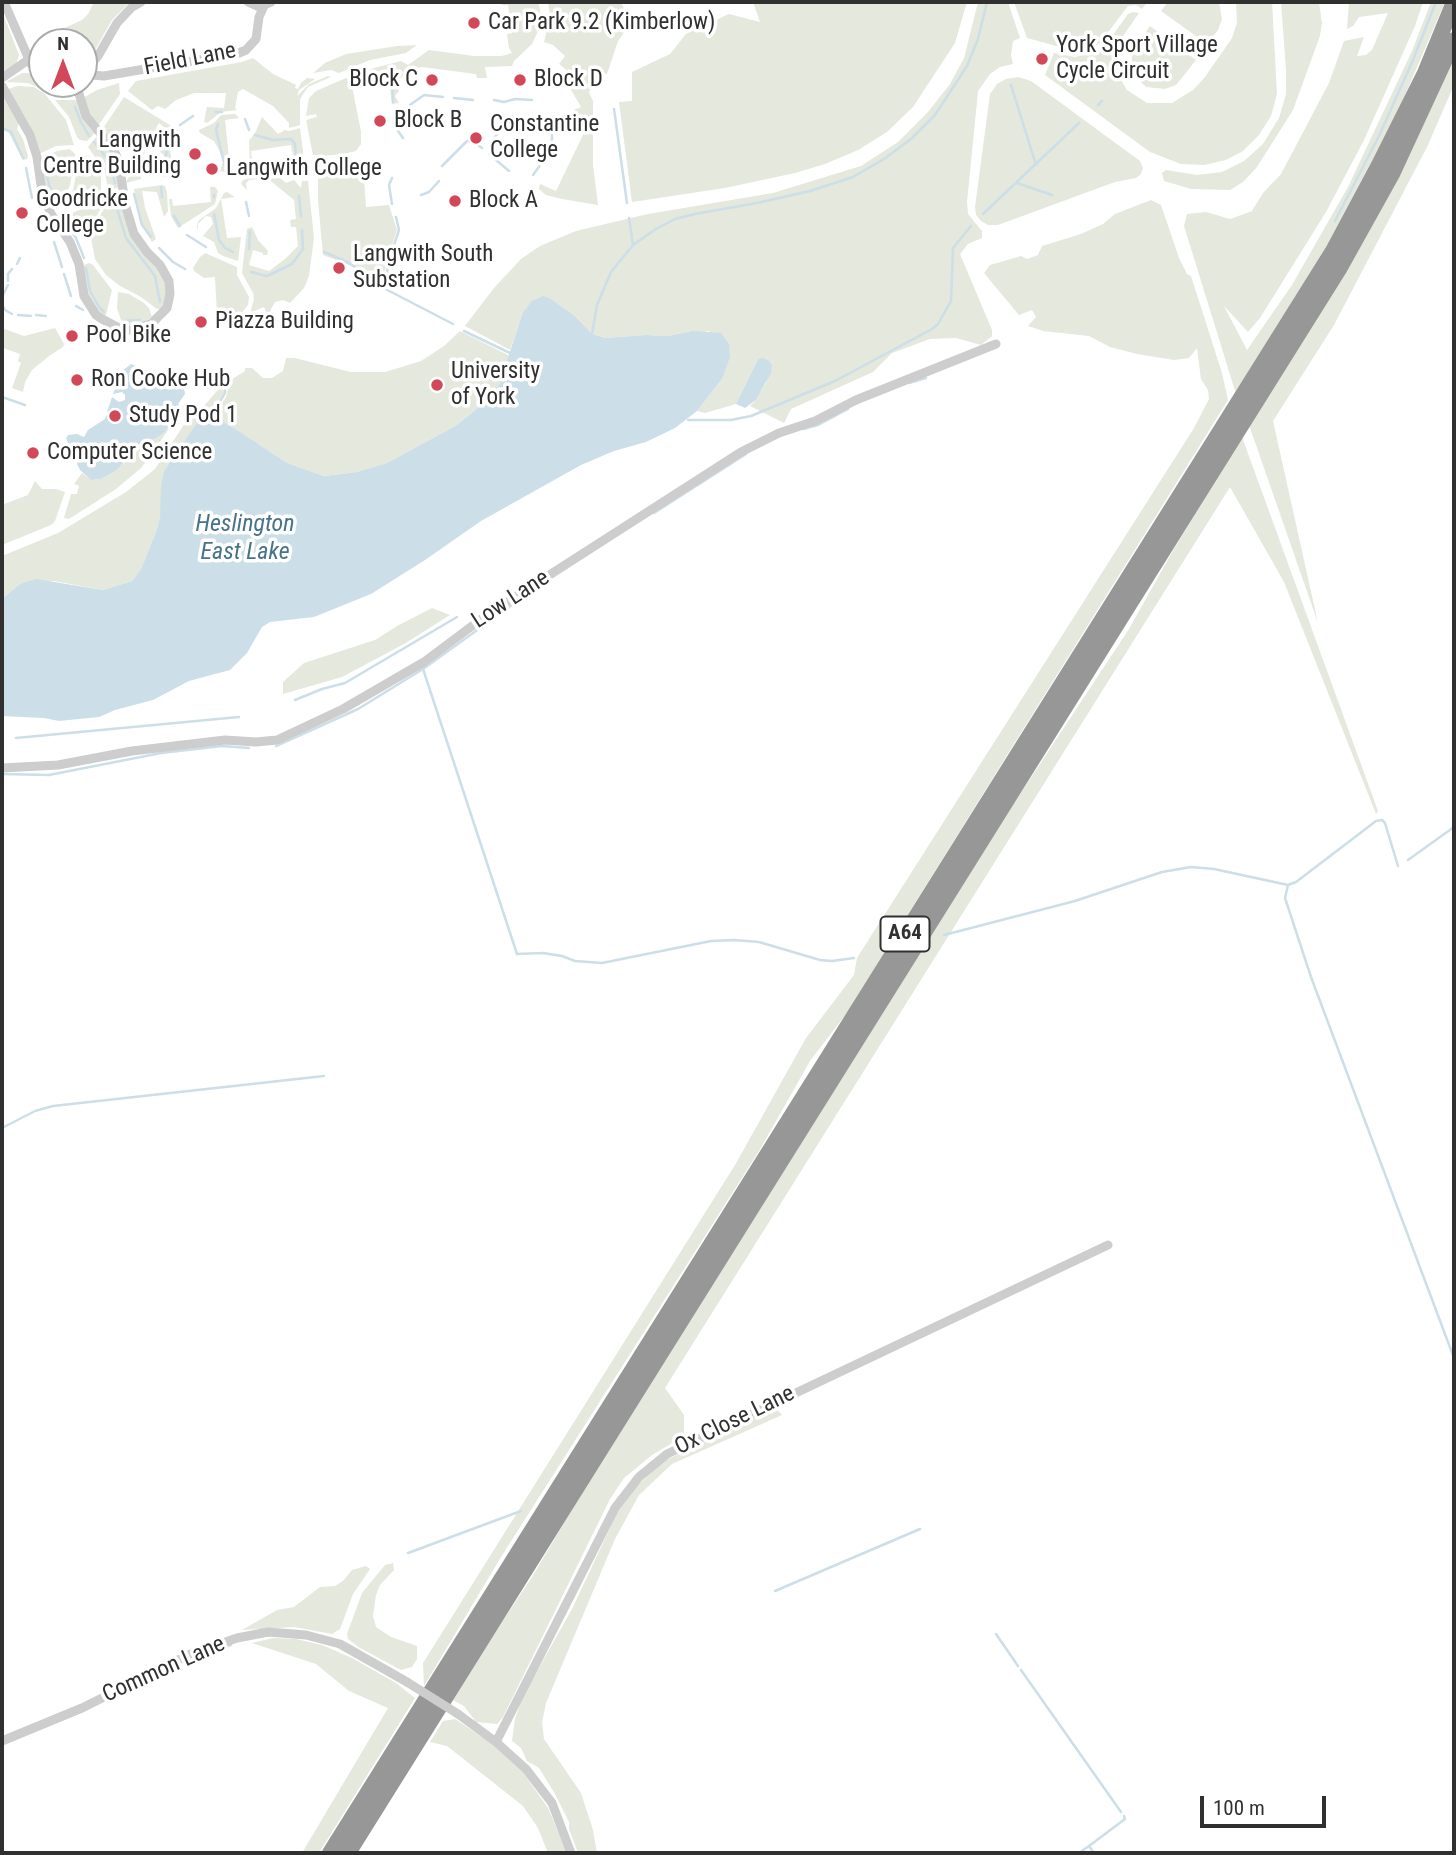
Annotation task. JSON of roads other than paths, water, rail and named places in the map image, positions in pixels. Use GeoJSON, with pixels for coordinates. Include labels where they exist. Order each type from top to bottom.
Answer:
{"type":"FeatureCollection","features":[{"type":"Feature","properties":{"kind":"highway","name":"A64"},"geometry":{"type":"LineString","coordinates":[[330,1853],[1333,251],[1380,165],[1454,2]]}},
{"type":"Feature","properties":{"kind":"highway","name":"A64"},"geometry":{"type":"LineString","coordinates":[[348,1853],[1339,269],[1393,172],[1454,40]]}},
{"type":"Feature","properties":{"kind":"street"},"geometry":{"type":"LineString","coordinates":[[4,2],[24,63],[28,65]]}},
{"type":"Feature","properties":{"kind":"street"},"geometry":{"type":"LineString","coordinates":[[98,52],[117,23],[132,7],[141,2]]}},
{"type":"Feature","properties":{"kind":"street"},"geometry":{"type":"LineString","coordinates":[[248,2],[253,6],[268,4]]}},
{"type":"Feature","properties":{"kind":"street","name":"Field Lane"},"geometry":{"type":"LineString","coordinates":[[98,76],[239,53],[256,40],[260,17],[268,4]]}},
{"type":"Feature","properties":{"kind":"street"},"geometry":{"type":"LineString","coordinates":[[2,79],[17,71],[24,63]]}},
{"type":"Feature","properties":{"kind":"street"},"geometry":{"type":"LineString","coordinates":[[2,86],[30,135],[37,157],[41,192],[79,264],[84,296],[96,315],[123,330],[134,330],[152,323],[167,309],[169,281],[160,265],[134,234],[125,204],[119,162],[114,150],[86,116],[80,98]]}},
{"type":"Feature","properties":{"kind":"street","name":"Low Lane"},"geometry":{"type":"LineString","coordinates":[[2,768],[58,765],[132,751],[225,740],[277,740],[343,709],[424,662],[484,617],[741,452],[779,433],[815,421],[856,400],[996,344]]}},
{"type":"Feature","properties":{"kind":"street","name":"Ox Close Lane"},"geometry":{"type":"LineString","coordinates":[[496,1742],[615,1508],[639,1477],[667,1454],[1108,1245]]}},
{"type":"Feature","properties":{"kind":"street","name":"Common Lane"},"geometry":{"type":"LineString","coordinates":[[2,1741],[82,1708],[188,1655],[237,1638],[268,1632],[306,1634],[340,1644],[407,1682],[496,1742],[526,1769],[552,1803],[571,1853]]}},
{"type":"Feature","properties":{"kind":"water","name":"Heslington East Lake"},"geometry":{"type":"Polygon","coordinates":[[[543,296],[575,316],[592,334],[605,338],[668,336],[692,331],[721,333],[729,344],[730,357],[722,379],[697,411],[675,428],[646,442],[614,451],[581,465],[481,521],[371,594],[314,617],[270,622],[262,627],[247,653],[230,670],[189,681],[153,700],[99,717],[59,721],[2,716],[2,599],[20,584],[36,579],[103,590],[132,581],[141,569],[156,532],[160,518],[164,471],[204,416],[212,416],[239,431],[287,463],[324,476],[357,472],[387,463],[457,425],[486,401],[500,383],[522,314],[532,301],[543,296]]]}},
{"type":"Feature","properties":{"kind":"water"},"geometry":{"type":"Polygon","coordinates":[[[762,358],[772,365],[771,373],[756,400],[745,408],[736,404],[758,359],[762,358]]]}},
{"type":"Feature","properties":{"kind":"water"},"geometry":{"type":"Polygon","coordinates":[[[131,364],[184,389],[185,394],[178,404],[181,407],[165,432],[138,445],[117,470],[101,479],[91,480],[77,464],[80,450],[70,447],[66,438],[68,435],[77,434],[84,437],[88,430],[105,419],[106,415],[112,422],[121,420],[121,413],[117,409],[107,412],[112,397],[119,402],[125,400],[122,392],[113,394],[119,378],[123,382],[127,380],[125,376],[119,376],[131,364]]]}},
{"type":"Feature","properties":{"kind":"waterway"},"geometry":{"type":"LineString","coordinates":[[592,334],[597,305],[611,272],[633,245],[656,229],[675,219],[810,191],[853,177],[911,139],[935,115],[967,66],[978,39],[987,2]]}},
{"type":"Feature","properties":{"kind":"waterway"},"geometry":{"type":"LineString","coordinates":[[1335,221],[1379,136],[1436,2]]}},
{"type":"Feature","properties":{"kind":"waterway"},"geometry":{"type":"LineString","coordinates":[[392,85],[393,102]]}},
{"type":"Feature","properties":{"kind":"waterway"},"geometry":{"type":"LineString","coordinates":[[1011,85],[1036,165]]}},
{"type":"Feature","properties":{"kind":"waterway"},"geometry":{"type":"LineString","coordinates":[[410,105],[424,95],[443,97]]}},
{"type":"Feature","properties":{"kind":"waterway"},"geometry":{"type":"LineString","coordinates":[[454,98],[473,100]]}},
{"type":"Feature","properties":{"kind":"waterway"},"geometry":{"type":"LineString","coordinates":[[494,100],[532,100]]}},
{"type":"Feature","properties":{"kind":"waterway"},"geometry":{"type":"LineString","coordinates":[[1098,105],[1102,101]]}},
{"type":"Feature","properties":{"kind":"waterway"},"geometry":{"type":"LineString","coordinates":[[75,107],[89,136]]}},
{"type":"Feature","properties":{"kind":"waterway"},"geometry":{"type":"LineString","coordinates":[[614,109],[627,203]]}},
{"type":"Feature","properties":{"kind":"waterway"},"geometry":{"type":"LineString","coordinates":[[216,112],[222,112]]}},
{"type":"Feature","properties":{"kind":"waterway"},"geometry":{"type":"LineString","coordinates":[[395,113],[398,131],[403,138]]}},
{"type":"Feature","properties":{"kind":"waterway"},"geometry":{"type":"LineString","coordinates":[[180,125],[193,116]]}},
{"type":"Feature","properties":{"kind":"waterway"},"geometry":{"type":"LineString","coordinates":[[245,119],[249,130]]}},
{"type":"Feature","properties":{"kind":"waterway"},"geometry":{"type":"LineString","coordinates":[[489,144],[509,120]]}},
{"type":"Feature","properties":{"kind":"waterway"},"geometry":{"type":"LineString","coordinates":[[983,214],[1079,123]]}},
{"type":"Feature","properties":{"kind":"waterway"},"geometry":{"type":"LineString","coordinates":[[218,124],[216,130],[225,166]]}},
{"type":"Feature","properties":{"kind":"waterway"},"geometry":{"type":"LineString","coordinates":[[2,128],[11,132],[23,158]]}},
{"type":"Feature","properties":{"kind":"waterway"},"geometry":{"type":"LineString","coordinates":[[544,157],[552,140],[552,132]]}},
{"type":"Feature","properties":{"kind":"waterway"},"geometry":{"type":"LineString","coordinates":[[163,170],[168,145],[174,133]]}},
{"type":"Feature","properties":{"kind":"waterway"},"geometry":{"type":"LineString","coordinates":[[255,135],[273,140],[291,139],[295,144],[296,156]]}},
{"type":"Feature","properties":{"kind":"waterway"},"geometry":{"type":"LineString","coordinates":[[442,166],[467,141],[472,141],[482,148]]}},
{"type":"Feature","properties":{"kind":"waterway"},"geometry":{"type":"LineString","coordinates":[[94,142],[110,162],[115,183]]}},
{"type":"Feature","properties":{"kind":"waterway"},"geometry":{"type":"LineString","coordinates":[[489,154],[509,171]]}},
{"type":"Feature","properties":{"kind":"waterway"},"geometry":{"type":"LineString","coordinates":[[45,159],[55,205]]}},
{"type":"Feature","properties":{"kind":"waterway"},"geometry":{"type":"LineString","coordinates":[[533,175],[543,161]]}},
{"type":"Feature","properties":{"kind":"waterway"},"geometry":{"type":"LineString","coordinates":[[26,168],[32,198]]}},
{"type":"Feature","properties":{"kind":"waterway"},"geometry":{"type":"LineString","coordinates":[[392,178],[389,185],[392,204]]}},
{"type":"Feature","properties":{"kind":"waterway"},"geometry":{"type":"LineString","coordinates":[[421,195],[429,192],[439,181]]}},
{"type":"Feature","properties":{"kind":"waterway"},"geometry":{"type":"LineString","coordinates":[[1017,183],[1052,195]]}},
{"type":"Feature","properties":{"kind":"waterway"},"geometry":{"type":"LineString","coordinates":[[161,187],[162,197]]}},
{"type":"Feature","properties":{"kind":"waterway"},"geometry":{"type":"LineString","coordinates":[[134,194],[142,225],[151,237]]}},
{"type":"Feature","properties":{"kind":"waterway"},"geometry":{"type":"LineString","coordinates":[[299,196],[301,216]]}},
{"type":"Feature","properties":{"kind":"waterway"},"geometry":{"type":"LineString","coordinates":[[115,202],[126,238],[155,276],[160,302]]}},
{"type":"Feature","properties":{"kind":"waterway"},"geometry":{"type":"LineString","coordinates":[[246,202],[249,216]]}},
{"type":"Feature","properties":{"kind":"waterway"},"geometry":{"type":"LineString","coordinates":[[214,214],[219,240],[225,248],[233,252]]}},
{"type":"Feature","properties":{"kind":"waterway"},"geometry":{"type":"LineString","coordinates":[[174,216],[180,226]]}},
{"type":"Feature","properties":{"kind":"waterway"},"geometry":{"type":"LineString","coordinates":[[386,288],[388,263],[399,230],[396,217]]}},
{"type":"Feature","properties":{"kind":"waterway"},"geometry":{"type":"LineString","coordinates":[[629,218],[633,245]]}},
{"type":"Feature","properties":{"kind":"waterway"},"geometry":{"type":"LineString","coordinates":[[64,222],[76,238],[84,258]]}},
{"type":"Feature","properties":{"kind":"waterway"},"geometry":{"type":"LineString","coordinates":[[688,420],[731,420],[751,416],[835,381],[932,329],[938,324],[951,301],[953,248],[971,226]]}},
{"type":"Feature","properties":{"kind":"waterway"},"geometry":{"type":"LineString","coordinates":[[251,272],[267,276],[292,264],[303,249],[302,230]]}},
{"type":"Feature","properties":{"kind":"waterway"},"geometry":{"type":"LineString","coordinates":[[249,249],[250,231]]}},
{"type":"Feature","properties":{"kind":"waterway"},"geometry":{"type":"LineString","coordinates":[[187,235],[206,247]]}},
{"type":"Feature","properties":{"kind":"waterway"},"geometry":{"type":"LineString","coordinates":[[54,242],[62,267]]}},
{"type":"Feature","properties":{"kind":"waterway"},"geometry":{"type":"LineString","coordinates":[[159,248],[185,269]]}},
{"type":"Feature","properties":{"kind":"waterway"},"geometry":{"type":"LineString","coordinates":[[324,252],[336,257]]}},
{"type":"Feature","properties":{"kind":"waterway"},"geometry":{"type":"LineString","coordinates":[[17,264],[20,258]]}},
{"type":"Feature","properties":{"kind":"waterway"},"geometry":{"type":"LineString","coordinates":[[338,258],[351,264],[372,282],[453,324]]}},
{"type":"Feature","properties":{"kind":"waterway"},"geometry":{"type":"LineString","coordinates":[[86,268],[90,291],[104,312]]}},
{"type":"Feature","properties":{"kind":"waterway"},"geometry":{"type":"LineString","coordinates":[[8,281],[8,274],[12,269]]}},
{"type":"Feature","properties":{"kind":"waterway"},"geometry":{"type":"LineString","coordinates":[[64,274],[71,296]]}},
{"type":"Feature","properties":{"kind":"waterway"},"geometry":{"type":"LineString","coordinates":[[2,297],[8,285]]}},
{"type":"Feature","properties":{"kind":"waterway"},"geometry":{"type":"LineString","coordinates":[[3,306],[12,314]]}},
{"type":"Feature","properties":{"kind":"waterway"},"geometry":{"type":"LineString","coordinates":[[76,306],[83,310]]}},
{"type":"Feature","properties":{"kind":"waterway"},"geometry":{"type":"LineString","coordinates":[[18,315],[31,316]]}},
{"type":"Feature","properties":{"kind":"waterway"},"geometry":{"type":"LineString","coordinates":[[36,315],[46,316]]}},
{"type":"Feature","properties":{"kind":"waterway"},"geometry":{"type":"LineString","coordinates":[[124,321],[140,320]]}},
{"type":"Feature","properties":{"kind":"waterway"},"geometry":{"type":"LineString","coordinates":[[464,331],[510,353]]}},
{"type":"Feature","properties":{"kind":"waterway"},"geometry":{"type":"LineString","coordinates":[[909,383],[926,378]]}},
{"type":"Feature","properties":{"kind":"waterway"},"geometry":{"type":"LineString","coordinates":[[212,416],[225,393],[225,388]]}},
{"type":"Feature","properties":{"kind":"waterway"},"geometry":{"type":"LineString","coordinates":[[2,397],[25,405]]}},
{"type":"Feature","properties":{"kind":"waterway"},"geometry":{"type":"LineString","coordinates":[[803,429],[818,425],[848,409]]}},
{"type":"Feature","properties":{"kind":"waterway"},"geometry":{"type":"LineString","coordinates":[[654,513],[746,454]]}},
{"type":"Feature","properties":{"kind":"waterway"},"geometry":{"type":"LineString","coordinates":[[519,600],[423,669],[517,954],[543,953],[575,961],[602,963],[711,941],[734,940],[759,942],[820,960],[854,958]]}},
{"type":"Feature","properties":{"kind":"waterway"},"geometry":{"type":"LineString","coordinates":[[295,700],[345,683],[457,617]]}},
{"type":"Feature","properties":{"kind":"waterway"},"geometry":{"type":"LineString","coordinates":[[276,746],[358,709],[423,669]]}},
{"type":"Feature","properties":{"kind":"waterway"},"geometry":{"type":"LineString","coordinates":[[16,738],[239,717]]}},
{"type":"Feature","properties":{"kind":"waterway"},"geometry":{"type":"LineString","coordinates":[[2,774],[49,775],[161,753],[222,746],[249,748]]}},
{"type":"Feature","properties":{"kind":"waterway"},"geometry":{"type":"LineString","coordinates":[[944,935],[1075,901],[1162,872],[1191,867],[1214,869],[1288,885],[1296,882],[1376,821],[1382,820],[1398,866]]}},
{"type":"Feature","properties":{"kind":"waterway"},"geometry":{"type":"LineString","coordinates":[[1408,860],[1454,827]]}},
{"type":"Feature","properties":{"kind":"waterway"},"geometry":{"type":"LineString","coordinates":[[1288,885],[1285,898],[1311,977],[1454,1358]]}},
{"type":"Feature","properties":{"kind":"waterway"},"geometry":{"type":"LineString","coordinates":[[2,1128],[35,1111],[53,1106],[324,1076]]}},
{"type":"Feature","properties":{"kind":"waterway"},"geometry":{"type":"LineString","coordinates":[[408,1553],[521,1511]]}},
{"type":"Feature","properties":{"kind":"waterway"},"geometry":{"type":"LineString","coordinates":[[775,1591],[920,1529]]}},
{"type":"Feature","properties":{"kind":"waterway"},"geometry":{"type":"LineString","coordinates":[[996,1634],[1018,1666]]}},
{"type":"Feature","properties":{"kind":"waterway"},"geometry":{"type":"LineString","coordinates":[[216,1650],[231,1645]]}},
{"type":"Feature","properties":{"kind":"waterway"},"geometry":{"type":"LineString","coordinates":[[1021,1670],[1121,1812]]}},
{"type":"Feature","properties":{"kind":"waterway"},"geometry":{"type":"LineString","coordinates":[[1094,1853],[1089,1846],[1125,1819],[1124,1816]]}},
{"type":"Feature","properties":{"kind":"waterway"},"geometry":{"type":"LineString","coordinates":[[1079,1853],[1089,1846]]}},
{"type":"Feature","properties":{"kind":"place","name":"Car Park 9.2 (Kimberlow)"},"geometry":{"type":"Point","coordinates":[474,23]}},
{"type":"Feature","properties":{"kind":"place","name":"York Sport Village Cycle Circuit"},"geometry":{"type":"Point","coordinates":[1042,59]}},
{"type":"Feature","properties":{"kind":"place","name":"Block C"},"geometry":{"type":"Point","coordinates":[432,80]}},
{"type":"Feature","properties":{"kind":"place","name":"Block D"},"geometry":{"type":"Point","coordinates":[520,80]}},
{"type":"Feature","properties":{"kind":"place","name":"Block B"},"geometry":{"type":"Point","coordinates":[380,121]}},
{"type":"Feature","properties":{"kind":"place","name":"Constantine College"},"geometry":{"type":"Point","coordinates":[476,138]}},
{"type":"Feature","properties":{"kind":"place","name":"Langwith Centre Building"},"geometry":{"type":"Point","coordinates":[195,154]}},
{"type":"Feature","properties":{"kind":"place","name":"Langwith College"},"geometry":{"type":"Point","coordinates":[212,169]}},
{"type":"Feature","properties":{"kind":"place","name":"Block A"},"geometry":{"type":"Point","coordinates":[455,201]}},
{"type":"Feature","properties":{"kind":"place","name":"Goodricke College"},"geometry":{"type":"Point","coordinates":[22,213]}},
{"type":"Feature","properties":{"kind":"place","name":"Langwith South Substation"},"geometry":{"type":"Point","coordinates":[339,268]}},
{"type":"Feature","properties":{"kind":"place","name":"Piazza Building"},"geometry":{"type":"Point","coordinates":[201,322]}},
{"type":"Feature","properties":{"kind":"place","name":"Pool Bike"},"geometry":{"type":"Point","coordinates":[72,336]}},
{"type":"Feature","properties":{"kind":"place","name":"Ron Cooke Hub"},"geometry":{"type":"Point","coordinates":[77,380]}},
{"type":"Feature","properties":{"kind":"place","name":"University of York"},"geometry":{"type":"Point","coordinates":[437,385]}},
{"type":"Feature","properties":{"kind":"place","name":"Study Pod 1"},"geometry":{"type":"Point","coordinates":[115,416]}},
{"type":"Feature","properties":{"kind":"place","name":"Computer Science"},"geometry":{"type":"Point","coordinates":[33,453]}}]}
